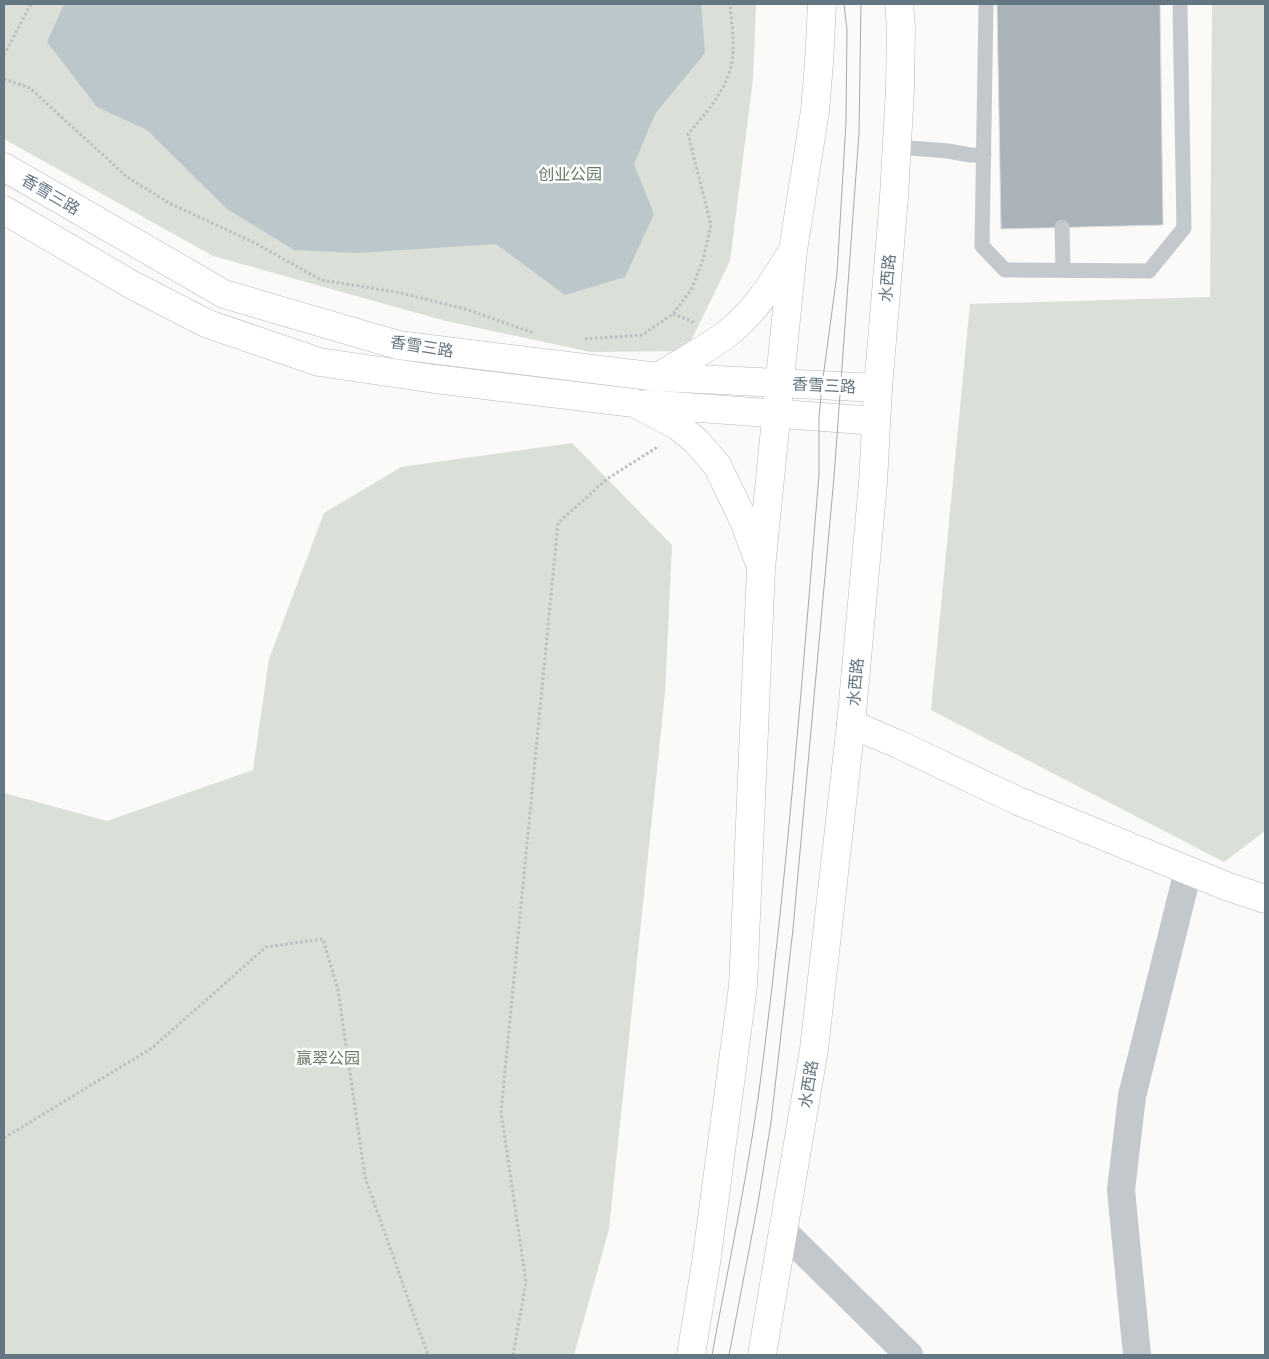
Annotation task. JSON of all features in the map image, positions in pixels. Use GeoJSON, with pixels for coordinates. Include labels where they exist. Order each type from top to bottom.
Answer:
{"type":"FeatureCollection","features":[{"type":"Feature","properties":{"kind":"main road"},"geometry":{"type":"LineString","coordinates":[[691,1355],[706,1263],[744,986],[760,568],[793,250],[815,111],[822,4]]}},
{"type":"Feature","properties":{"kind":"main road","name":"水西路"},"geometry":{"type":"LineString","coordinates":[[762,1355],[814,1049],[851,724],[873,483],[878,388],[897,147],[901,27],[899,4]]}},
{"type":"Feature","properties":{"kind":"main road","name":"香雪三路"},"geometry":{"type":"LineString","coordinates":[[4,167],[224,294],[398,345],[658,377],[878,388]]}},
{"type":"Feature","properties":{"kind":"main road","name":"香雪三路"},"geometry":{"type":"LineString","coordinates":[[4,210],[134,286],[208,324],[319,362],[444,380],[634,403],[876,421]]}},
{"type":"Feature","properties":{"kind":"main road"},"geometry":{"type":"LineString","coordinates":[[658,377],[686,358],[704,350],[734,327],[758,304],[777,278],[793,250]]}},
{"type":"Feature","properties":{"kind":"main road"},"geometry":{"type":"LineString","coordinates":[[634,403],[678,426],[696,441],[716,465],[744,521],[760,568]]}},
{"type":"Feature","properties":{"kind":"main road"},"geometry":{"type":"LineString","coordinates":[[851,724],[1018,801],[1188,871],[1265,899]]}},
{"type":"Feature","properties":{"kind":"street"},"geometry":{"type":"LineString","coordinates":[[1137,1355],[1121,1190],[1132,1096],[1188,871]]}},
{"type":"Feature","properties":{"kind":"street"},"geometry":{"type":"LineString","coordinates":[[783,1231],[910,1355]]}},
{"type":"Feature","properties":{"kind":"lane"},"geometry":{"type":"LineString","coordinates":[[986,4],[982,246],[1005,270],[1149,271],[1184,228],[1180,4]]}},
{"type":"Feature","properties":{"kind":"lane"},"geometry":{"type":"LineString","coordinates":[[897,147],[948,151],[970,155],[984,154]]}},
{"type":"Feature","properties":{"kind":"lane"},"geometry":{"type":"LineString","coordinates":[[1062,228],[1063,270]]}},
{"type":"Feature","properties":{"kind":"path"},"geometry":{"type":"LineString","coordinates":[[4,55],[31,4]]}},
{"type":"Feature","properties":{"kind":"path"},"geometry":{"type":"LineString","coordinates":[[576,338],[642,336],[673,314],[691,290],[703,260],[711,225],[688,134],[706,113],[726,82],[734,52],[730,4]]}},
{"type":"Feature","properties":{"kind":"path"},"geometry":{"type":"LineString","coordinates":[[4,80],[30,88],[127,178],[169,203],[255,243],[321,280],[397,292],[465,309],[538,334]]}},
{"type":"Feature","properties":{"kind":"path"},"geometry":{"type":"LineString","coordinates":[[673,314],[701,326]]}},
{"type":"Feature","properties":{"kind":"path"},"geometry":{"type":"LineString","coordinates":[[513,1355],[526,1282],[501,1112],[558,524],[608,480],[662,444]]}},
{"type":"Feature","properties":{"kind":"path"},"geometry":{"type":"LineString","coordinates":[[4,1138],[152,1048],[266,947],[323,939],[338,990],[365,1177],[428,1355]]}},
{"type":"Feature","properties":{"kind":"green space","name":"创业公园"},"geometry":{"type":"Polygon","coordinates":[[[4,4],[756,4],[753,79],[730,261],[686,351],[591,352],[446,321],[213,256],[4,139],[4,4]]]}},
{"type":"Feature","properties":{"kind":"green space"},"geometry":{"type":"Polygon","coordinates":[[[1212,4],[1265,4],[1265,831],[1224,862],[931,710],[970,304],[1210,297],[1212,4]]]}},
{"type":"Feature","properties":{"kind":"green space","name":"赢翠公园"},"geometry":{"type":"Polygon","coordinates":[[[572,443],[672,545],[665,693],[609,1229],[574,1355],[4,1355],[4,793],[107,821],[253,770],[269,659],[324,513],[401,467],[572,443]]]}},
{"type":"Feature","properties":{"kind":"shaded area","name":"创业公园"},"geometry":{"type":"Polygon","coordinates":[[[64,4],[701,4],[705,53],[655,114],[634,164],[654,214],[625,277],[565,295],[496,244],[357,253],[294,250],[227,209],[147,130],[97,107],[47,42],[64,4]]]}},
{"type":"Feature","properties":{"kind":"building"},"geometry":{"type":"Polygon","coordinates":[[[997,4],[1160,4],[1163,225],[1001,229],[997,4]]]}},
{"type":"Feature","properties":{"kind":"tram line"},"geometry":{"type":"LineString","coordinates":[[712,1355],[758,1098],[772,988],[787,841],[819,474],[819,417],[837,274],[846,122],[847,30],[844,4]]}},
{"type":"Feature","properties":{"kind":"tram line"},"geometry":{"type":"LineString","coordinates":[[729,1355],[758,1203],[771,1122],[793,929],[834,477],[859,133],[861,4]]}}]}
